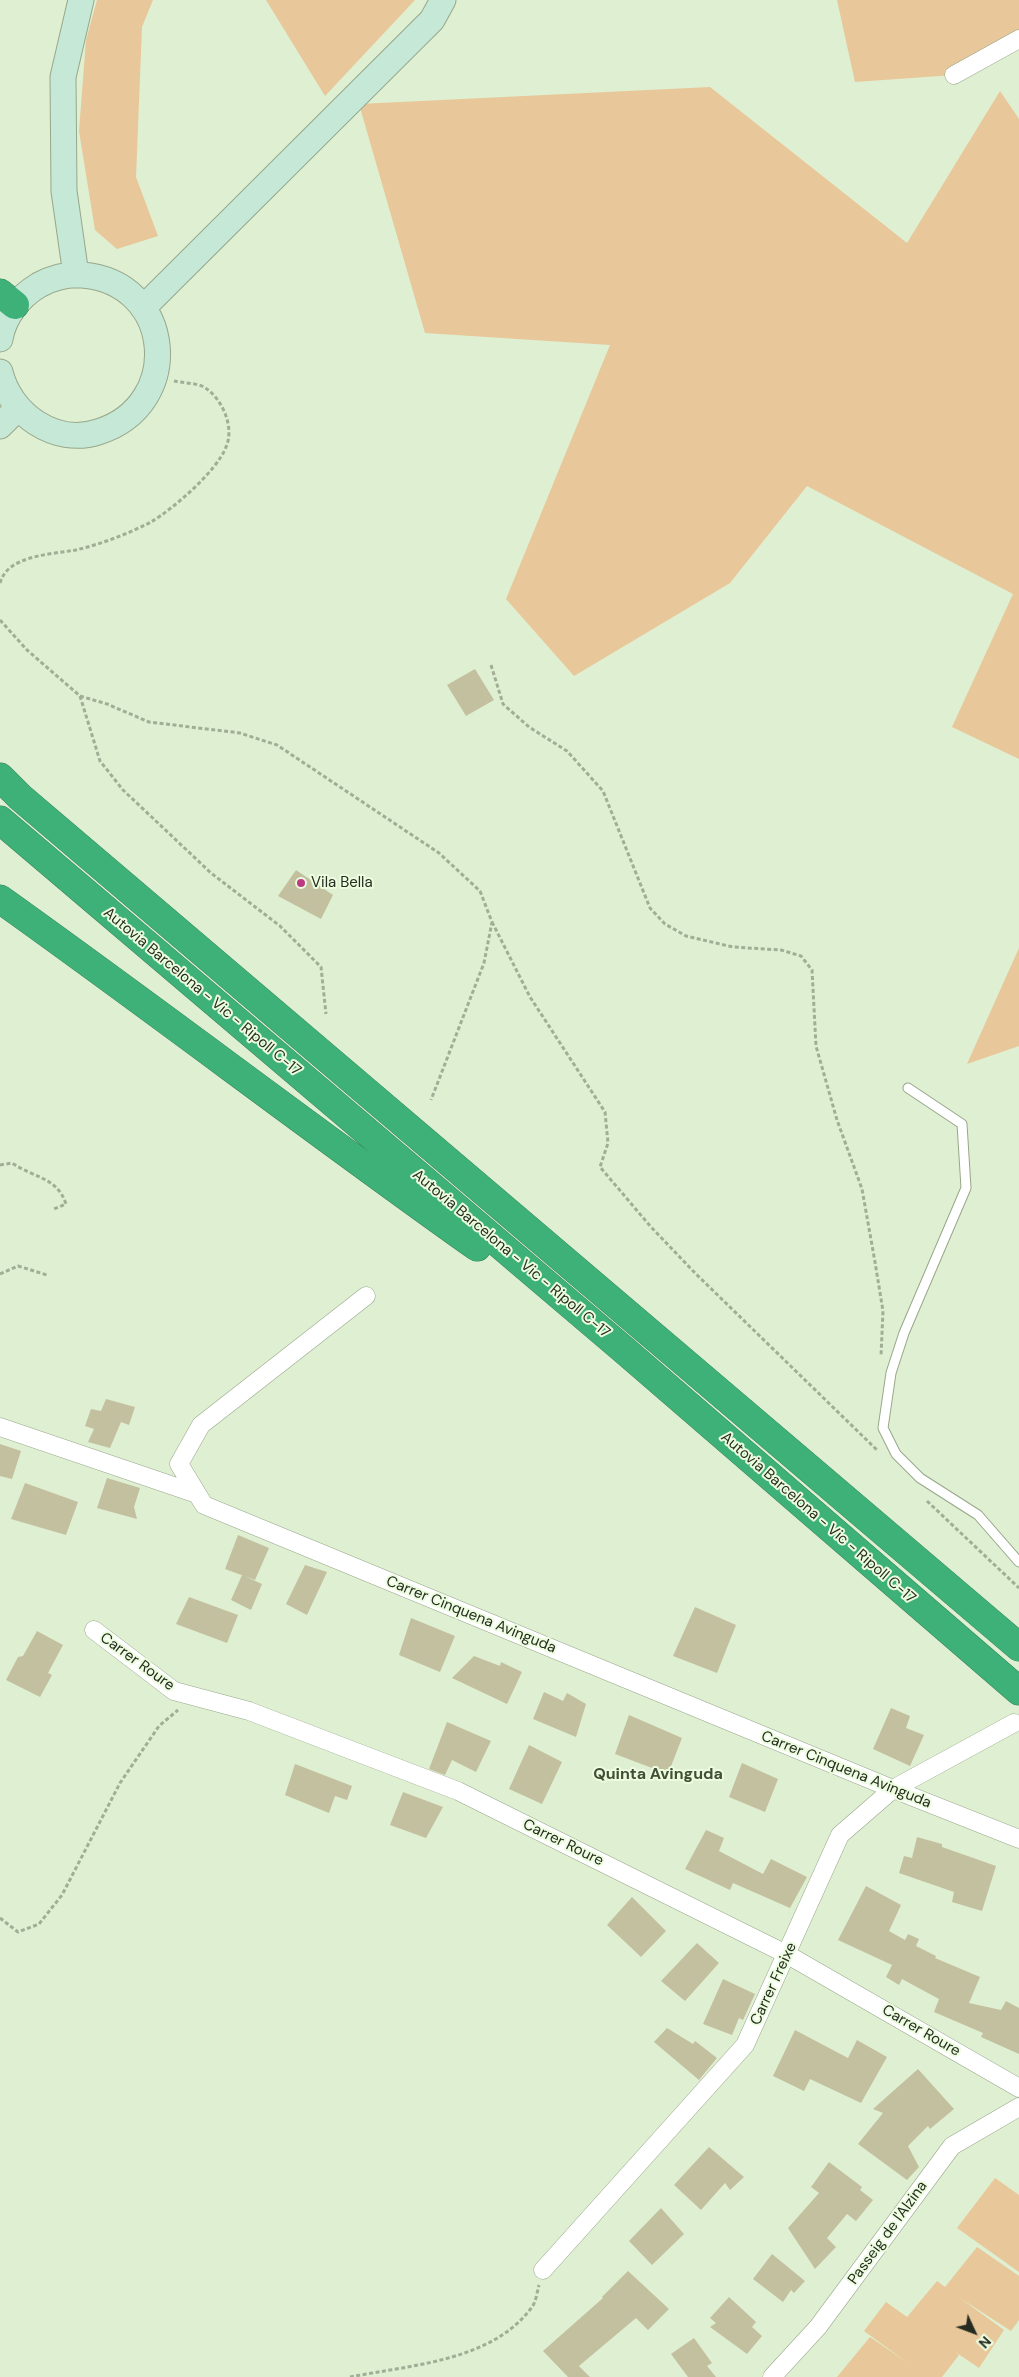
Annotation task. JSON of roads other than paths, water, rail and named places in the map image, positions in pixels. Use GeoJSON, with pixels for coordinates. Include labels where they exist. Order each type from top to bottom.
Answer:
{"type":"FeatureCollection","features":[{"type":"Feature","properties":{"kind":"highway","name":"Autovia Barcelona - Vic - Ripoll C-17"},"geometry":{"type":"LineString","coordinates":[[0,777],[27,803],[1019,1646]]}},
{"type":"Feature","properties":{"kind":"highway","name":"Autovia Barcelona - Vic - Ripoll C-17"},"geometry":{"type":"LineString","coordinates":[[0,820],[624,1350],[1019,1691]]}},
{"type":"Feature","properties":{"kind":"highway"},"geometry":{"type":"LineString","coordinates":[[0,898],[149,1005],[400,1192],[624,1350]]}},
{"type":"Feature","properties":{"kind":"street"},"geometry":{"type":"LineString","coordinates":[[76,275],[64,191],[63,77],[81,0]]}},
{"type":"Feature","properties":{"kind":"street"},"geometry":{"type":"LineString","coordinates":[[143,308],[432,20],[443,0]]}},
{"type":"Feature","properties":{"kind":"street"},"geometry":{"type":"LineString","coordinates":[[954,75],[1019,39]]}},
{"type":"Feature","properties":{"kind":"street"},"geometry":{"type":"LineString","coordinates":[[0,339],[6,319],[8,299],[42,283],[76,275],[91,276],[113,283],[133,296],[143,308],[152,324],[157,342],[158,360],[155,378],[148,394],[138,408],[111,428],[95,433],[78,435],[53,431],[30,420],[8,395],[0,372]]}},
{"type":"Feature","properties":{"kind":"street"},"geometry":{"type":"LineString","coordinates":[[0,426],[18,408]]}},
{"type":"Feature","properties":{"kind":"street","name":"Carrer Cinquena Avinguda"},"geometry":{"type":"LineString","coordinates":[[366,1296],[201,1425],[179,1464],[204,1505],[893,1790],[1019,1839]]}},
{"type":"Feature","properties":{"kind":"street"},"geometry":{"type":"LineString","coordinates":[[0,1427],[197,1494]]}},
{"type":"Feature","properties":{"kind":"street","name":"Carrer Roure"},"geometry":{"type":"LineString","coordinates":[[94,1630],[174,1691],[249,1711],[458,1791],[788,1955],[1019,2088]]}},
{"type":"Feature","properties":{"kind":"street","name":"Carrer Freixe"},"geometry":{"type":"LineString","coordinates":[[543,2270],[745,2045],[788,1955],[840,1835],[893,1790],[1014,1723]]}},
{"type":"Feature","properties":{"kind":"street","name":"Passeig de l'Alzina"},"geometry":{"type":"LineString","coordinates":[[772,2377],[818,2327],[952,2146],[1019,2107]]}},
{"type":"Feature","properties":{"kind":"lane"},"geometry":{"type":"LineString","coordinates":[[908,1088],[962,1124],[966,1188],[904,1334],[891,1373],[883,1428],[896,1454],[920,1478],[978,1515],[1019,1562]]}},
{"type":"Feature","properties":{"kind":"place","name":"Vila Bella"},"geometry":{"type":"Point","coordinates":[301,883]}},
{"type":"Feature","properties":{"kind":"district","name":"Quinta Avinguda"},"geometry":{"type":"Point","coordinates":[658,1775]}}]}
